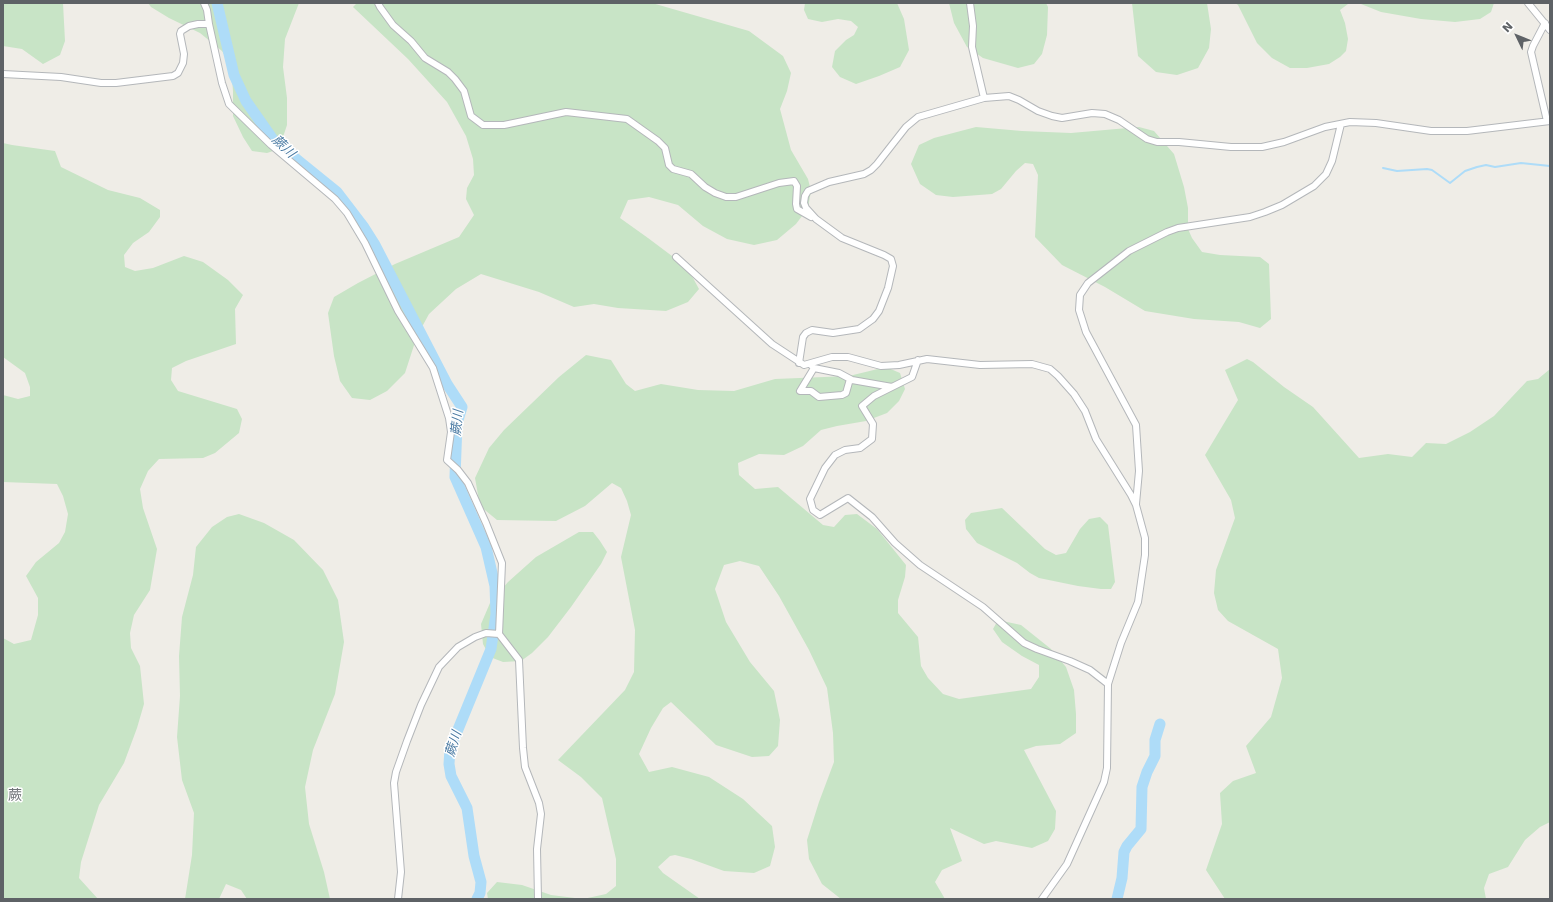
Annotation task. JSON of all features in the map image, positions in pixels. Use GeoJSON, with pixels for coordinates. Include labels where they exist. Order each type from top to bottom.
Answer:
{"type":"FeatureCollection","features":[{"type":"Feature","properties":{"kind":"street"},"geometry":{"type":"LineString","coordinates":[[204,3],[208,10],[209,24],[222,83],[229,104],[271,145],[335,199],[347,213],[366,242],[402,317],[433,368],[449,418],[451,432],[447,460],[458,470],[468,483],[502,564],[499,634],[519,660],[525,766],[539,804],[541,814],[537,849],[538,899]]}},
{"type":"Feature","properties":{"kind":"street"},"geometry":{"type":"LineString","coordinates":[[378,3],[393,25],[411,41],[425,58],[448,72],[455,79],[464,91],[470,116],[483,125],[504,125],[566,112],[627,119],[666,148],[669,165],[673,170],[691,174],[714,193],[726,197],[736,197],[779,183],[794,181],[797,186],[797,209],[800,212],[816,219]]}},
{"type":"Feature","properties":{"kind":"street"},"geometry":{"type":"LineString","coordinates":[[970,3],[973,26],[972,47],[984,98]]}},
{"type":"Feature","properties":{"kind":"street"},"geometry":{"type":"LineString","coordinates":[[1528,3],[1550,30]]}},
{"type":"Feature","properties":{"kind":"street"},"geometry":{"type":"LineString","coordinates":[[799,363],[803,337],[806,333],[812,330],[833,333],[853,330],[866,326],[873,319],[879,311],[888,288],[893,266],[890,259],[884,255],[842,238],[816,219],[806,208],[804,203],[805,196],[808,191],[829,182],[864,174],[871,170],[906,127],[918,117],[984,98],[1009,96],[1038,111],[1062,118],[1092,113],[1105,114],[1119,120],[1148,139],[1157,142],[1179,142],[1231,147],[1262,147],[1284,142],[1326,127],[1350,122],[1376,123],[1431,131],[1467,131],[1549,121],[1531,52],[1545,23]]}},
{"type":"Feature","properties":{"kind":"street"},"geometry":{"type":"LineString","coordinates":[[3,74],[61,77],[101,83],[116,83],[173,76],[178,73],[183,63],[184,54],[180,34],[181,31],[189,26],[209,24]]}},
{"type":"Feature","properties":{"kind":"street"},"geometry":{"type":"LineString","coordinates":[[1136,505],[1139,472],[1136,425],[1086,332],[1079,310],[1080,295],[1088,283],[1129,251],[1167,232],[1178,228],[1250,217],[1282,205],[1314,186],[1326,174],[1332,161],[1341,124]]}},
{"type":"Feature","properties":{"kind":"street"},"geometry":{"type":"LineString","coordinates":[[676,257],[772,344],[799,363],[839,374],[850,379],[892,387]]}},
{"type":"Feature","properties":{"kind":"street"},"geometry":{"type":"LineString","coordinates":[[850,379],[846,393],[842,395],[819,397],[811,391],[800,391],[812,366],[823,359],[832,357],[848,357],[881,366],[899,365],[927,359],[980,365],[1032,364],[1050,370],[1064,382],[1081,404],[1096,439],[1136,505],[1144,538],[1145,555],[1142,585],[1138,602],[1121,643],[1108,684],[1107,768],[1104,782],[1067,864],[1042,899]]}},
{"type":"Feature","properties":{"kind":"street"},"geometry":{"type":"LineString","coordinates":[[918,360],[912,377],[874,396],[862,406],[873,424],[872,439],[860,448],[845,450],[835,455],[825,468],[810,499],[813,510],[820,515],[848,498],[872,517],[895,543],[920,565],[983,607],[1024,643],[1090,670],[1108,684]]}},
{"type":"Feature","properties":{"kind":"street"},"geometry":{"type":"LineString","coordinates":[[398,899],[401,872],[394,783],[396,772],[421,705],[439,667],[458,646],[475,637],[486,634],[499,634]]}},
{"type":"Feature","properties":{"kind":"green space"},"geometry":{"type":"Polygon","coordinates":[[[3,3],[63,3],[65,41],[60,55],[43,64],[22,49],[3,46],[3,3]]]}},
{"type":"Feature","properties":{"kind":"green space"},"geometry":{"type":"Polygon","coordinates":[[[148,3],[299,3],[285,39],[283,67],[287,98],[287,125],[279,149],[267,153],[252,151],[243,137],[233,116],[231,66],[222,51],[200,33],[169,18],[151,7],[148,3]]]}},
{"type":"Feature","properties":{"kind":"green space"},"geometry":{"type":"Polygon","coordinates":[[[357,3],[652,3],[749,31],[783,56],[791,73],[787,91],[780,109],[791,150],[808,179],[811,191],[808,208],[796,224],[777,240],[754,245],[727,239],[703,226],[678,205],[649,197],[628,200],[620,218],[680,262],[693,278],[699,289],[688,302],[666,311],[618,308],[594,304],[574,307],[539,292],[481,274],[456,289],[429,314],[417,336],[405,373],[387,391],[370,400],[352,398],[340,381],[334,356],[328,313],[334,297],[395,264],[459,237],[474,215],[466,199],[467,188],[474,175],[473,159],[466,136],[447,102],[408,59],[353,7],[357,3]]]}},
{"type":"Feature","properties":{"kind":"green space"},"geometry":{"type":"Polygon","coordinates":[[[805,3],[897,3],[904,19],[909,50],[900,67],[856,84],[840,77],[832,67],[835,51],[846,40],[854,35],[858,27],[851,21],[838,19],[822,22],[808,19],[804,10],[805,3]]]}},
{"type":"Feature","properties":{"kind":"green space"},"geometry":{"type":"Polygon","coordinates":[[[949,3],[1046,3],[1048,7],[1047,35],[1042,54],[1034,64],[1018,68],[983,58],[967,47],[954,23],[949,3]]]}},
{"type":"Feature","properties":{"kind":"green space"},"geometry":{"type":"Polygon","coordinates":[[[1132,3],[1207,3],[1211,29],[1209,48],[1198,68],[1177,75],[1156,72],[1138,56],[1132,3]]]}},
{"type":"Feature","properties":{"kind":"green space"},"geometry":{"type":"Polygon","coordinates":[[[1235,3],[1494,3],[1491,12],[1480,19],[1455,22],[1421,19],[1381,12],[1361,4],[1348,4],[1340,10],[1345,23],[1348,39],[1346,51],[1329,64],[1307,68],[1290,68],[1272,58],[1257,43],[1238,5],[1235,3]]]}},
{"type":"Feature","properties":{"kind":"green space"},"geometry":{"type":"Polygon","coordinates":[[[976,127],[1071,133],[1139,127],[1154,131],[1174,154],[1184,187],[1188,208],[1188,229],[1192,238],[1202,252],[1220,255],[1260,257],[1269,264],[1271,319],[1260,328],[1239,322],[1194,319],[1145,311],[1105,287],[1062,265],[1035,237],[1038,175],[1033,164],[1025,163],[1001,189],[992,194],[953,197],[936,195],[920,184],[911,164],[919,145],[934,138],[976,127]]]}},
{"type":"Feature","properties":{"kind":"green space"},"geometry":{"type":"Polygon","coordinates":[[[3,143],[55,151],[61,167],[108,190],[140,198],[160,210],[160,217],[149,232],[133,243],[124,255],[125,267],[135,271],[153,268],[184,256],[203,262],[228,280],[243,295],[235,309],[236,344],[186,361],[172,368],[171,380],[178,391],[237,409],[242,419],[239,433],[215,453],[203,458],[159,459],[148,471],[140,489],[143,508],[157,549],[150,590],[134,615],[130,633],[131,648],[140,666],[144,704],[124,763],[99,805],[81,862],[79,878],[98,899],[3,899],[3,638],[14,644],[31,640],[38,615],[38,598],[26,576],[36,562],[59,543],[65,532],[68,514],[63,496],[57,484],[3,482],[3,395],[18,399],[30,396],[30,387],[25,373],[3,357],[3,143]]]}},
{"type":"Feature","properties":{"kind":"green space"},"geometry":{"type":"Polygon","coordinates":[[[586,355],[611,360],[626,384],[635,391],[661,384],[698,390],[734,391],[775,379],[849,376],[886,367],[900,373],[905,389],[899,401],[887,413],[866,421],[821,430],[803,446],[784,455],[759,454],[738,463],[739,475],[755,489],[778,487],[823,525],[834,527],[845,515],[857,514],[877,529],[906,565],[905,577],[898,600],[898,613],[918,637],[921,666],[928,678],[943,694],[959,699],[1031,689],[1039,677],[1039,665],[1022,656],[1002,642],[993,629],[998,620],[1021,625],[1051,649],[1066,667],[1074,690],[1076,733],[1060,744],[1036,746],[1024,750],[1056,811],[1055,829],[1048,841],[1032,848],[996,841],[984,844],[950,828],[962,861],[942,870],[935,882],[945,899],[841,899],[822,884],[809,859],[807,840],[834,762],[833,733],[827,688],[809,650],[779,596],[759,566],[740,561],[724,565],[715,589],[726,622],[750,662],[774,691],[780,720],[778,746],[769,756],[752,757],[716,745],[671,702],[663,708],[651,728],[639,754],[649,772],[672,767],[709,777],[743,799],[772,826],[775,847],[770,866],[754,873],[724,871],[675,855],[670,856],[658,867],[663,873],[700,899],[583,899],[606,894],[616,886],[616,859],[602,798],[581,777],[558,760],[625,690],[634,672],[635,630],[621,557],[631,515],[621,488],[612,483],[585,506],[556,521],[497,520],[480,506],[475,478],[489,448],[504,430],[559,377],[586,355]]]}},
{"type":"Feature","properties":{"kind":"green space"},"geometry":{"type":"Polygon","coordinates":[[[1247,359],[1313,407],[1359,458],[1388,454],[1412,457],[1426,443],[1446,444],[1470,432],[1494,416],[1527,381],[1538,379],[1550,369],[1550,822],[1540,827],[1525,840],[1508,867],[1489,874],[1484,888],[1486,899],[1225,899],[1206,870],[1222,824],[1220,793],[1233,781],[1256,773],[1246,746],[1271,717],[1282,678],[1278,649],[1228,621],[1218,610],[1214,593],[1216,570],[1235,518],[1231,500],[1205,455],[1238,400],[1225,370],[1247,359]]]}},
{"type":"Feature","properties":{"kind":"green space"},"geometry":{"type":"Polygon","coordinates":[[[1002,508],[1045,549],[1056,555],[1066,553],[1080,529],[1089,519],[1100,517],[1108,525],[1115,582],[1111,589],[1078,586],[1039,578],[1017,563],[977,543],[966,529],[965,520],[971,513],[1002,508]]]}},
{"type":"Feature","properties":{"kind":"green space"},"geometry":{"type":"Polygon","coordinates":[[[239,514],[264,523],[294,540],[323,570],[338,600],[344,642],[335,694],[313,750],[305,787],[309,824],[324,872],[330,899],[247,899],[241,890],[226,884],[219,899],[185,899],[192,855],[194,813],[182,780],[177,737],[180,696],[179,656],[182,617],[193,575],[196,547],[212,527],[227,517],[239,514]]]}},
{"type":"Feature","properties":{"kind":"green space"},"geometry":{"type":"Polygon","coordinates":[[[579,532],[593,532],[607,552],[601,564],[571,607],[548,637],[532,653],[521,661],[503,662],[490,657],[483,644],[481,624],[490,603],[508,582],[536,557],[579,532]]]}},
{"type":"Feature","properties":{"kind":"green space"},"geometry":{"type":"Polygon","coordinates":[[[497,882],[522,885],[551,895],[583,899],[488,899],[487,893],[497,882]]]}},
{"type":"Feature","properties":{"kind":"waterway","name":"蕨川"},"geometry":{"type":"LineString","coordinates":[[217,3],[234,75],[246,101],[274,141],[337,192],[363,226],[375,245],[447,384],[462,407],[457,423],[455,477],[486,547],[495,586],[496,614],[491,649],[450,749],[449,764],[451,776],[467,808],[474,856],[481,882],[480,893],[477,899]]}},
{"type":"Feature","properties":{"kind":"waterway"},"geometry":{"type":"LineString","coordinates":[[1383,168],[1397,171],[1432,170],[1450,183],[1465,171],[1486,165],[1495,167],[1521,163],[1550,166]]}},
{"type":"Feature","properties":{"kind":"waterway"},"geometry":{"type":"LineString","coordinates":[[1117,899],[1122,878],[1124,852],[1141,829],[1142,787],[1155,756],[1155,740],[1160,724]]}},
{"type":"Feature","properties":{"kind":"district","name":"蕨"},"geometry":{"type":"Point","coordinates":[15,796]}}]}
